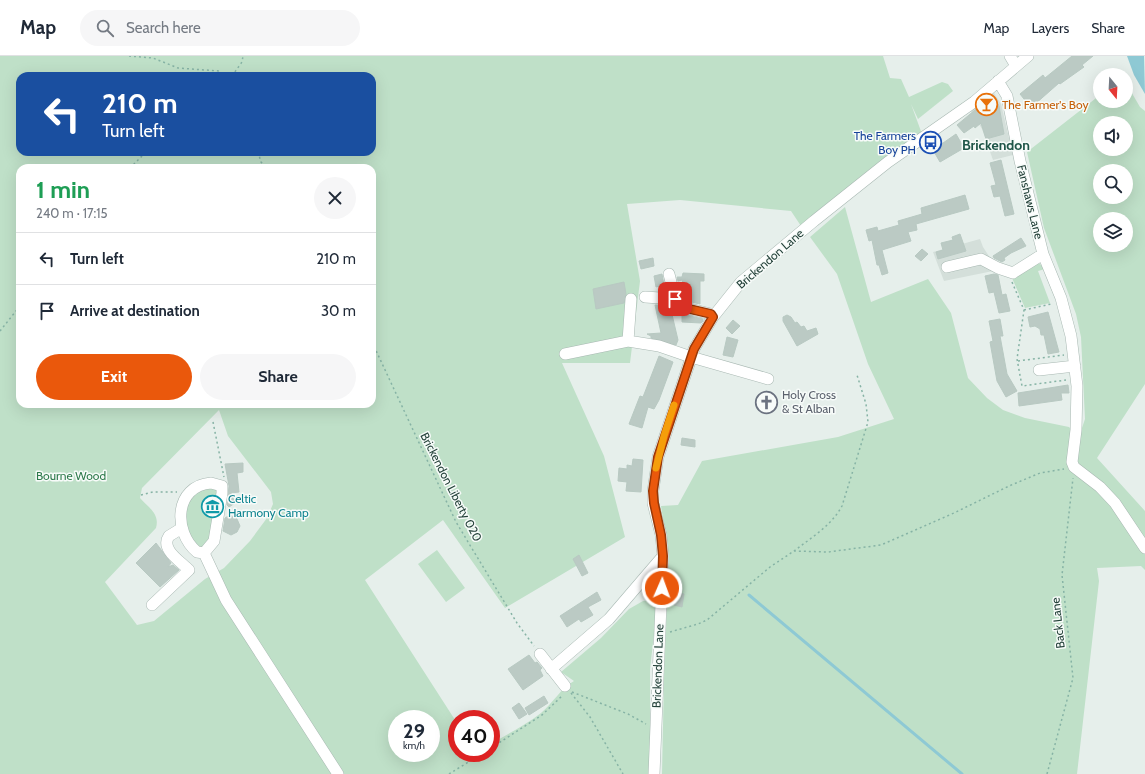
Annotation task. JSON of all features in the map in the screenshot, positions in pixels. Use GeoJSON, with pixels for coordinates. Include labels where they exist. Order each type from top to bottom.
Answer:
{"type":"FeatureCollection","features":[{"type":"Feature","properties":{"kind":"street"},"geometry":{"type":"LineString","coordinates":[[1010,56],[1016,66]]}},
{"type":"Feature","properties":{"kind":"street","name":"Brickendon Lane"},"geometry":{"type":"LineString","coordinates":[[654,774],[659,662],[658,635],[663,556],[661,535],[654,503],[654,479],[664,436],[694,349],[713,317],[741,282],[888,162],[954,118],[1028,56]]}},
{"type":"Feature","properties":{"kind":"street","name":"Fanshaws Lane"},"geometry":{"type":"LineString","coordinates":[[998,81],[1007,96],[1020,161],[1043,254],[1062,302],[1071,336],[1076,378],[1076,430],[1072,455],[1074,467]]}},
{"type":"Feature","properties":{"kind":"street","name":"Fanshaws Lane"},"geometry":{"type":"LineString","coordinates":[[1013,273],[1043,254]]}},
{"type":"Feature","properties":{"kind":"street"},"geometry":{"type":"LineString","coordinates":[[947,267],[981,259],[998,268],[1013,273]]}},
{"type":"Feature","properties":{"kind":"street"},"geometry":{"type":"LineString","coordinates":[[670,274],[677,306],[711,314],[713,317]]}},
{"type":"Feature","properties":{"kind":"street"},"geometry":{"type":"LineString","coordinates":[[645,297],[675,299]]}},
{"type":"Feature","properties":{"kind":"street"},"geometry":{"type":"LineString","coordinates":[[628,341],[632,299]]}},
{"type":"Feature","properties":{"kind":"street"},"geometry":{"type":"LineString","coordinates":[[565,354],[628,341],[659,346],[691,357],[768,379]]}},
{"type":"Feature","properties":{"kind":"street"},"geometry":{"type":"LineString","coordinates":[[1039,370],[1075,366]]}},
{"type":"Feature","properties":{"kind":"street"},"geometry":{"type":"LineString","coordinates":[[1074,467],[1100,486],[1115,503],[1145,548]]}},
{"type":"Feature","properties":{"kind":"street"},"geometry":{"type":"LineString","coordinates":[[211,483],[222,486],[214,541],[204,553],[197,552],[194,549],[182,528],[181,510],[183,500],[195,486],[211,483]]}},
{"type":"Feature","properties":{"kind":"street"},"geometry":{"type":"LineString","coordinates":[[152,605],[189,570],[168,550],[166,544],[169,536],[182,528]]}},
{"type":"Feature","properties":{"kind":"street"},"geometry":{"type":"LineString","coordinates":[[204,553],[226,600],[338,774]]}},
{"type":"Feature","properties":{"kind":"street"},"geometry":{"type":"LineString","coordinates":[[551,669],[592,635],[641,583],[663,556]]}},
{"type":"Feature","properties":{"kind":"street"},"geometry":{"type":"LineString","coordinates":[[641,583],[653,584],[662,588]]}},
{"type":"Feature","properties":{"kind":"street"},"geometry":{"type":"LineString","coordinates":[[540,654],[565,690]]}},
{"type":"Feature","properties":{"kind":"path"},"geometry":{"type":"LineString","coordinates":[[129,56],[153,58],[178,68],[220,72]]}},
{"type":"Feature","properties":{"kind":"path"},"geometry":{"type":"LineString","coordinates":[[235,72],[242,62],[244,56]]}},
{"type":"Feature","properties":{"kind":"path"},"geometry":{"type":"LineString","coordinates":[[134,164],[142,156]]}},
{"type":"Feature","properties":{"kind":"path"},"geometry":{"type":"LineString","coordinates":[[1013,273],[1009,276],[1024,310],[1017,361],[1022,386],[1076,378]]}},
{"type":"Feature","properties":{"kind":"path"},"geometry":{"type":"LineString","coordinates":[[1024,310],[1062,302]]}},
{"type":"Feature","properties":{"kind":"path"},"geometry":{"type":"LineString","coordinates":[[0,331],[16,311]]}},
{"type":"Feature","properties":{"kind":"path","name":"Brickendon Liberty 020"},"geometry":{"type":"LineString","coordinates":[[376,351],[456,522],[517,623],[540,654]]}},
{"type":"Feature","properties":{"kind":"path"},"geometry":{"type":"LineString","coordinates":[[1017,361],[1073,354]]}},
{"type":"Feature","properties":{"kind":"path"},"geometry":{"type":"LineString","coordinates":[[658,635],[707,620],[770,567],[794,551],[828,524],[838,514],[842,506],[868,422],[866,404],[857,374]]}},
{"type":"Feature","properties":{"kind":"path"},"geometry":{"type":"LineString","coordinates":[[213,422],[224,478],[222,486]]}},
{"type":"Feature","properties":{"kind":"path"},"geometry":{"type":"LineString","coordinates":[[794,551],[828,552],[881,545],[1040,473],[1074,467]]}},
{"type":"Feature","properties":{"kind":"path","name":"Back Lane"},"geometry":{"type":"LineString","coordinates":[[1047,774],[1073,678],[1062,575],[1074,467]]}},
{"type":"Feature","properties":{"kind":"path"},"geometry":{"type":"LineString","coordinates":[[141,495],[162,491],[187,494]]}},
{"type":"Feature","properties":{"kind":"path"},"geometry":{"type":"LineString","coordinates":[[500,742],[542,715],[565,690]]}},
{"type":"Feature","properties":{"kind":"path"},"geometry":{"type":"LineString","coordinates":[[623,774],[590,718],[568,690],[628,714],[655,728]]}},
{"type":"Feature","properties":{"kind":"path"},"geometry":{"type":"LineString","coordinates":[[450,774],[469,762]]}},
{"type":"Feature","properties":{"kind":"shaded area"},"geometry":{"type":"Polygon","coordinates":[[[994,93],[1001,104],[1013,155],[993,160],[982,129],[970,110],[994,93]]]}},
{"type":"Feature","properties":{"kind":"shaded area"},"geometry":{"type":"Polygon","coordinates":[[[980,239],[983,247],[994,264],[993,271],[944,281],[933,252],[980,239]]]}},
{"type":"Feature","properties":{"kind":"green space","name":"Bourne Wood"},"geometry":{"type":"Polygon","coordinates":[[[0,56],[883,56],[890,78],[901,79],[909,97],[942,82],[948,84],[953,91],[918,119],[911,104],[922,134],[801,226],[791,211],[680,200],[627,204],[640,281],[630,363],[562,363],[604,456],[625,537],[505,608],[443,520],[365,580],[449,710],[448,762],[500,762],[500,739],[541,713],[569,684],[574,681],[561,672],[601,638],[629,609],[643,601],[650,600],[653,601],[657,608],[650,669],[650,774],[0,774],[0,56]],[[219,410],[142,488],[140,498],[155,515],[157,523],[156,528],[105,582],[137,625],[154,621],[205,579],[224,568],[250,541],[267,518],[273,504],[271,492],[228,436],[219,410]]]}},
{"type":"Feature","properties":{"kind":"green space"},"geometry":{"type":"Polygon","coordinates":[[[1133,95],[1140,107],[1145,111],[1145,384],[1097,458],[1145,511],[1145,570],[1141,566],[1097,568],[1099,581],[1077,774],[662,774],[669,556],[661,506],[678,505],[702,461],[838,437],[894,419],[868,364],[837,274],[810,237],[845,207],[871,302],[928,279],[951,313],[968,378],[987,398],[1003,410],[1025,418],[1069,427],[1079,437],[1085,419],[1081,337],[1076,314],[1044,228],[1027,152],[1093,100],[1093,108],[1133,108],[1133,95]]]}},
{"type":"Feature","properties":{"kind":"green space"},"geometry":{"type":"Polygon","coordinates":[[[1036,263],[1039,263],[1045,269],[1038,271],[1050,303],[1025,308],[1012,278],[1036,263]]]}},
{"type":"Feature","properties":{"kind":"green space"},"geometry":{"type":"Polygon","coordinates":[[[201,486],[218,490],[215,525],[205,548],[195,546],[184,522],[186,499],[201,486]]]}},
{"type":"Feature","properties":{"kind":"green space"},"geometry":{"type":"Polygon","coordinates":[[[437,550],[465,588],[446,602],[418,564],[437,550]]]}},
{"type":"Feature","properties":{"kind":"water"},"geometry":{"type":"Polygon","coordinates":[[[1127,56],[1144,56],[1145,94],[1134,75],[1133,68],[1131,68],[1127,56]]]}},
{"type":"Feature","properties":{"kind":"building"},"geometry":{"type":"Polygon","coordinates":[[[1072,56],[1093,56],[1082,65],[1084,67],[1060,84],[1059,83],[1034,105],[1031,102],[1028,104],[1020,94],[1043,75],[1045,78],[1072,56]]]}},
{"type":"Feature","properties":{"kind":"building"},"geometry":{"type":"Polygon","coordinates":[[[993,95],[999,106],[1004,134],[986,139],[981,123],[975,128],[974,126],[964,133],[957,125],[993,95]]]}},
{"type":"Feature","properties":{"kind":"building"},"geometry":{"type":"Polygon","coordinates":[[[956,134],[964,148],[940,162],[933,150],[956,134]]]}},
{"type":"Feature","properties":{"kind":"building"},"geometry":{"type":"Polygon","coordinates":[[[1001,160],[1014,214],[1005,216],[1000,196],[994,197],[991,186],[996,185],[990,163],[1001,160]]]}},
{"type":"Feature","properties":{"kind":"building"},"geometry":{"type":"Polygon","coordinates":[[[965,195],[969,209],[916,224],[917,230],[908,232],[911,241],[882,250],[888,273],[882,275],[879,265],[877,265],[872,240],[869,241],[866,230],[877,227],[878,231],[899,225],[898,221],[922,214],[921,208],[965,195]]]}},
{"type":"Feature","properties":{"kind":"building"},"geometry":{"type":"Polygon","coordinates":[[[960,234],[966,251],[938,259],[936,252],[943,250],[941,243],[953,240],[952,237],[960,234]]]}},
{"type":"Feature","properties":{"kind":"building"},"geometry":{"type":"Polygon","coordinates":[[[1021,238],[1026,246],[1011,253],[1004,258],[1005,260],[1002,262],[994,258],[993,256],[1021,238]]]}},
{"type":"Feature","properties":{"kind":"building"},"geometry":{"type":"Polygon","coordinates":[[[922,249],[928,254],[921,261],[915,256],[922,249]]]}},
{"type":"Feature","properties":{"kind":"building"},"geometry":{"type":"Polygon","coordinates":[[[653,258],[654,266],[641,269],[639,261],[653,258]]]}},
{"type":"Feature","properties":{"kind":"building"},"geometry":{"type":"Polygon","coordinates":[[[683,273],[704,274],[704,281],[700,281],[700,304],[683,300],[683,283],[682,280],[678,281],[677,277],[682,277],[683,273]]]}},
{"type":"Feature","properties":{"kind":"building"},"geometry":{"type":"Polygon","coordinates":[[[662,274],[664,285],[656,287],[654,276],[662,274]]]}},
{"type":"Feature","properties":{"kind":"building"},"geometry":{"type":"Polygon","coordinates":[[[994,274],[998,275],[1002,295],[1006,294],[1010,311],[999,313],[994,292],[989,293],[985,276],[994,274]]]}},
{"type":"Feature","properties":{"kind":"building"},"geometry":{"type":"Polygon","coordinates":[[[624,282],[626,294],[624,303],[596,309],[593,289],[624,282]]]}},
{"type":"Feature","properties":{"kind":"building"},"geometry":{"type":"Polygon","coordinates":[[[655,305],[670,306],[678,340],[676,345],[651,338],[651,336],[647,334],[661,333],[655,305]]]}},
{"type":"Feature","properties":{"kind":"building"},"geometry":{"type":"Polygon","coordinates":[[[1048,312],[1059,352],[1048,354],[1044,335],[1041,335],[1040,329],[1035,326],[1030,327],[1028,317],[1048,312]]]}},
{"type":"Feature","properties":{"kind":"building"},"geometry":{"type":"Polygon","coordinates":[[[682,314],[703,319],[703,321],[701,323],[682,322],[682,314]]]}},
{"type":"Feature","properties":{"kind":"building"},"geometry":{"type":"Polygon","coordinates":[[[787,315],[801,327],[804,326],[807,331],[816,328],[818,334],[797,346],[783,321],[783,317],[787,315]]]}},
{"type":"Feature","properties":{"kind":"building"},"geometry":{"type":"Polygon","coordinates":[[[1000,319],[1003,336],[1000,336],[1007,374],[1017,391],[1006,397],[997,381],[990,342],[993,341],[989,321],[1000,319]]]}},
{"type":"Feature","properties":{"kind":"building"},"geometry":{"type":"Polygon","coordinates":[[[733,320],[740,326],[732,334],[726,328],[733,320]]]}},
{"type":"Feature","properties":{"kind":"building"},"geometry":{"type":"Polygon","coordinates":[[[727,337],[738,340],[733,357],[723,355],[727,337]]]}},
{"type":"Feature","properties":{"kind":"building"},"geometry":{"type":"Polygon","coordinates":[[[659,356],[673,362],[659,400],[654,409],[648,407],[642,428],[629,424],[640,396],[643,397],[659,356]]]}},
{"type":"Feature","properties":{"kind":"building"},"geometry":{"type":"Polygon","coordinates":[[[1068,385],[1069,393],[1061,393],[1062,400],[1019,406],[1018,393],[1068,385]]]}},
{"type":"Feature","properties":{"kind":"building","name":"Holy Cross & St Alban"},"geometry":{"type":"Polygon","coordinates":[[[766,391],[774,394],[767,413],[758,410],[766,391]]]}},
{"type":"Feature","properties":{"kind":"building"},"geometry":{"type":"Polygon","coordinates":[[[682,438],[695,440],[695,447],[681,445],[682,438]]]}},
{"type":"Feature","properties":{"kind":"building"},"geometry":{"type":"Polygon","coordinates":[[[633,459],[643,460],[641,492],[626,491],[627,482],[618,481],[619,468],[627,469],[627,465],[632,466],[633,459]]]}},
{"type":"Feature","properties":{"kind":"building"},"geometry":{"type":"Polygon","coordinates":[[[243,463],[243,472],[237,473],[239,492],[231,493],[235,503],[229,507],[227,505],[229,486],[225,464],[243,463]]]}},
{"type":"Feature","properties":{"kind":"building"},"geometry":{"type":"Polygon","coordinates":[[[230,515],[237,519],[240,526],[237,532],[231,535],[223,531],[225,518],[230,515]]]}},
{"type":"Feature","properties":{"kind":"building"},"geometry":{"type":"Polygon","coordinates":[[[156,543],[171,563],[168,567],[173,565],[179,570],[160,587],[136,563],[156,543]]]}},
{"type":"Feature","properties":{"kind":"building"},"geometry":{"type":"Polygon","coordinates":[[[579,555],[588,573],[582,576],[573,559],[579,555]]]}},
{"type":"Feature","properties":{"kind":"building"},"geometry":{"type":"Polygon","coordinates":[[[597,592],[601,600],[588,607],[593,615],[581,622],[579,619],[567,627],[560,616],[597,592]]]}},
{"type":"Feature","properties":{"kind":"building"},"geometry":{"type":"Polygon","coordinates":[[[677,593],[684,594],[682,607],[674,605],[677,593]]]}},
{"type":"Feature","properties":{"kind":"building"},"geometry":{"type":"Polygon","coordinates":[[[529,655],[535,663],[537,662],[542,668],[540,670],[543,676],[523,690],[508,669],[529,655]]]}},
{"type":"Feature","properties":{"kind":"building"},"geometry":{"type":"Polygon","coordinates":[[[544,696],[548,703],[529,715],[525,708],[544,696]]]}},
{"type":"Feature","properties":{"kind":"building"},"geometry":{"type":"Polygon","coordinates":[[[519,703],[527,714],[519,719],[512,708],[519,703]]]}},
{"type":"Feature","properties":{"kind":"waterway"},"geometry":{"type":"LineString","coordinates":[[749,595],[962,774]]}},
{"type":"Feature","properties":{"kind":"slow traffic"},"geometry":{"type":"LineString","coordinates":[[656,468],[674,405]]}},
{"type":"Feature","properties":{"kind":"place","name":"The Farmer's Boy"},"geometry":{"type":"Point","coordinates":[986,105]}},
{"type":"Feature","properties":{"kind":"place","name":"The Farmers Boy PH"},"geometry":{"type":"Point","coordinates":[931,143]}},
{"type":"Feature","properties":{"kind":"place","name":"Holy Cross & St Alban"},"geometry":{"type":"Point","coordinates":[767,402]}},
{"type":"Feature","properties":{"kind":"place","name":"Celtic Harmony Camp"},"geometry":{"type":"Point","coordinates":[213,506]}},
{"type":"Feature","properties":{"kind":"district","name":"Brickendon"},"geometry":{"type":"Point","coordinates":[996,145]}},
{"type":"Feature","properties":{"kind":"route"},"geometry":{"type":"LineString","coordinates":[[662,588],[663,556],[661,535],[656,519],[653,491],[658,457],[694,349],[713,317],[711,314],[677,306],[675,299]]}}]}
